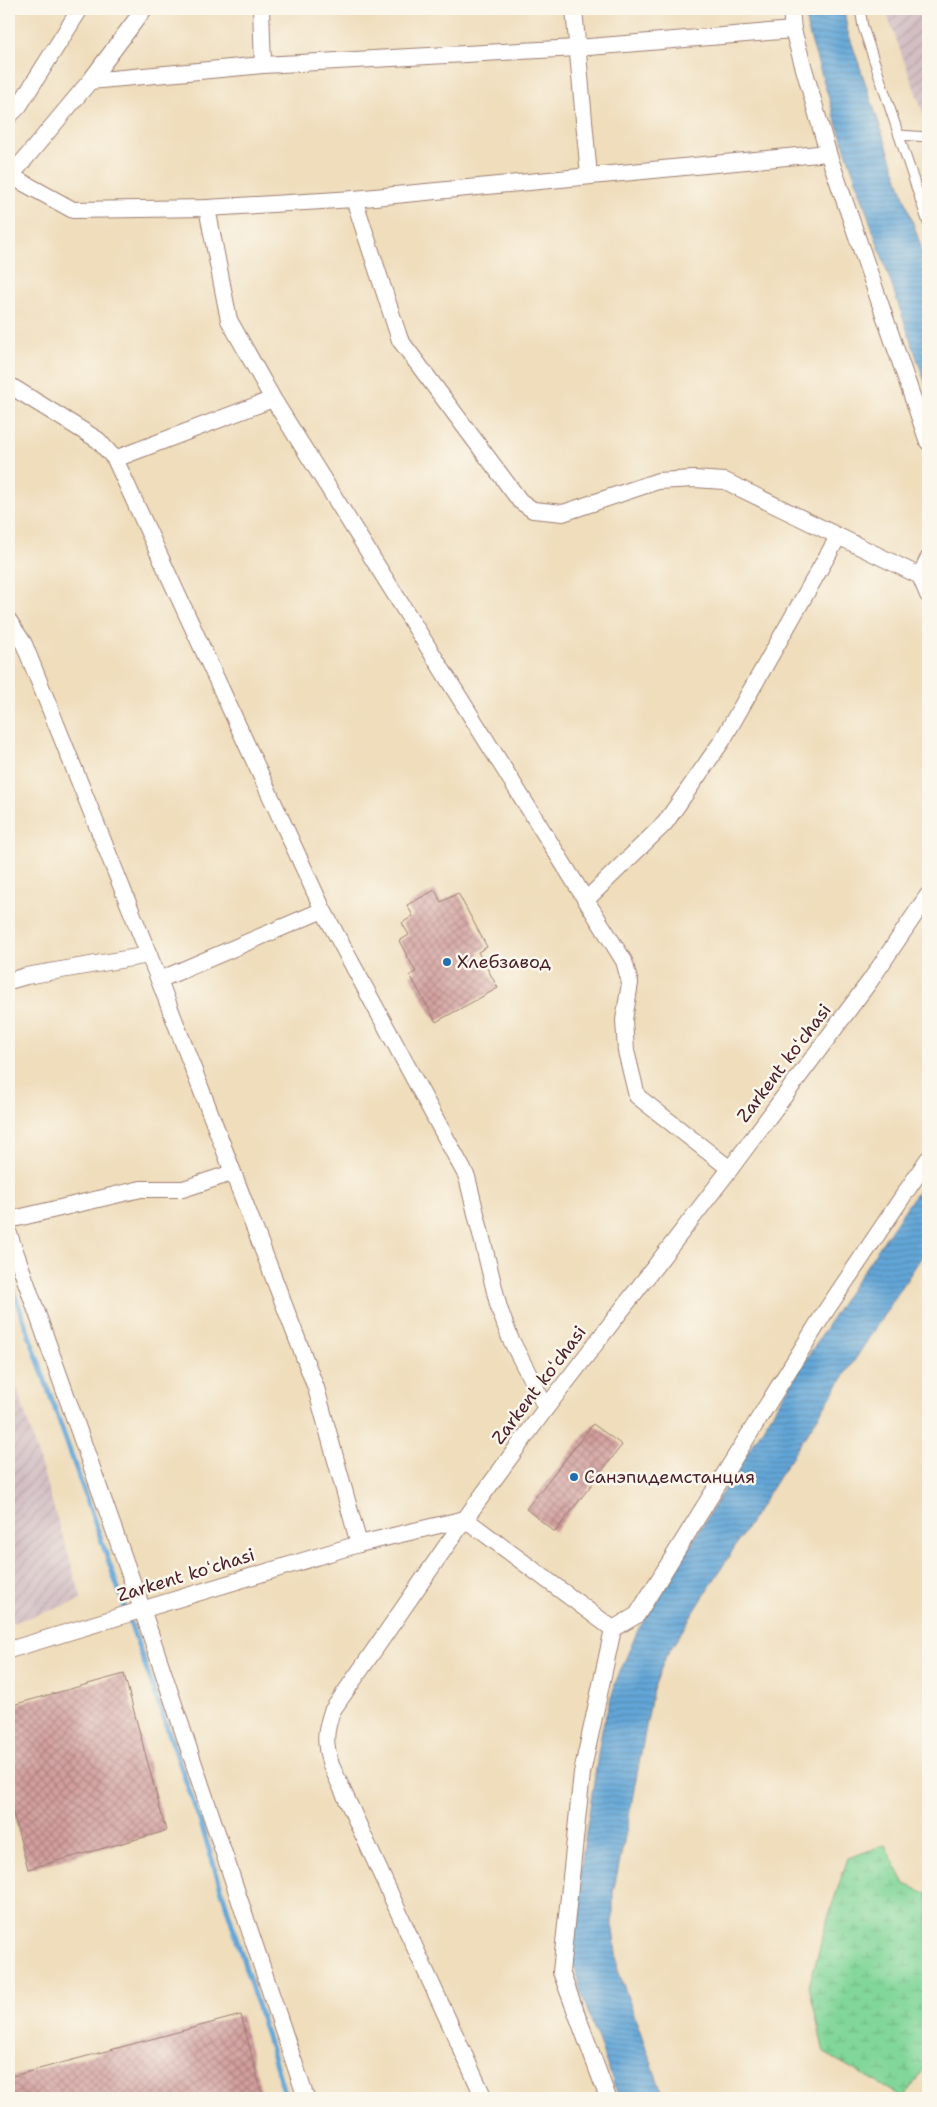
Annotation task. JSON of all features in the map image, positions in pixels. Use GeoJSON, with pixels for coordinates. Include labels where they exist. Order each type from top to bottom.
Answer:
{"type":"FeatureCollection","features":[{"type":"Feature","properties":{"kind":"street"},"geometry":{"type":"LineString","coordinates":[[9,116],[19,106],[80,9]]}},
{"type":"Feature","properties":{"kind":"street"},"geometry":{"type":"LineString","coordinates":[[144,9],[90,81],[10,177],[73,210],[207,208],[354,199],[828,153]]}},
{"type":"Feature","properties":{"kind":"street"},"geometry":{"type":"LineString","coordinates":[[261,9],[263,64]]}},
{"type":"Feature","properties":{"kind":"street"},"geometry":{"type":"LineString","coordinates":[[574,9],[589,176]]}},
{"type":"Feature","properties":{"kind":"street"},"geometry":{"type":"LineString","coordinates":[[792,9],[794,30],[828,153],[928,442]]}},
{"type":"Feature","properties":{"kind":"street"},"geometry":{"type":"LineString","coordinates":[[90,81],[263,64],[577,48],[794,30]]}},
{"type":"Feature","properties":{"kind":"street"},"geometry":{"type":"LineString","coordinates":[[354,199],[400,340],[520,501],[533,510],[563,513],[658,481],[694,479],[725,481],[920,576],[928,595]]}},
{"type":"Feature","properties":{"kind":"street"},"geometry":{"type":"LineString","coordinates":[[207,208],[229,320],[273,399],[624,961],[630,983],[624,1020],[626,1051],[637,1096],[730,1169]]}},
{"type":"Feature","properties":{"kind":"street"},"geometry":{"type":"LineString","coordinates":[[9,385],[98,440],[115,459],[324,910],[467,1177],[500,1308],[510,1338],[546,1408]]}},
{"type":"Feature","properties":{"kind":"street"},"geometry":{"type":"LineString","coordinates":[[115,459],[273,399]]}},
{"type":"Feature","properties":{"kind":"street"},"geometry":{"type":"LineString","coordinates":[[586,900],[670,816],[722,741],[838,537]]}},
{"type":"Feature","properties":{"kind":"street"},"geometry":{"type":"LineString","coordinates":[[920,576],[928,559]]}},
{"type":"Feature","properties":{"kind":"street"},"geometry":{"type":"LineString","coordinates":[[9,621],[24,644],[158,980],[316,1388],[359,1544]]}},
{"type":"Feature","properties":{"kind":"street","name":"Zarkent koʻchasi"},"geometry":{"type":"LineString","coordinates":[[9,1650],[359,1544],[465,1519],[546,1408],[730,1169],[870,981],[928,895]]}},
{"type":"Feature","properties":{"kind":"street"},"geometry":{"type":"LineString","coordinates":[[158,980],[324,910]]}},
{"type":"Feature","properties":{"kind":"street"},"geometry":{"type":"LineString","coordinates":[[9,982],[26,976],[148,955]]}},
{"type":"Feature","properties":{"kind":"street"},"geometry":{"type":"LineString","coordinates":[[608,2098],[561,1972],[582,1773],[613,1629],[637,1615],[823,1315],[928,1159]]}},
{"type":"Feature","properties":{"kind":"street"},"geometry":{"type":"LineString","coordinates":[[9,1220],[141,1189],[183,1189],[232,1173]]}},
{"type":"Feature","properties":{"kind":"street"},"geometry":{"type":"LineString","coordinates":[[9,1234],[132,1612],[306,2098]]}},
{"type":"Feature","properties":{"kind":"street"},"geometry":{"type":"LineString","coordinates":[[484,2098],[331,1765],[326,1749],[326,1729],[332,1711],[465,1519],[613,1629]]}},
{"type":"Feature","properties":{"kind":"lane"},"geometry":{"type":"LineString","coordinates":[[860,9],[862,27],[928,223]]}},
{"type":"Feature","properties":{"kind":"lane"},"geometry":{"type":"LineString","coordinates":[[899,135],[928,137]]}},
{"type":"Feature","properties":{"kind":"shaded area"},"geometry":{"type":"Polygon","coordinates":[[[885,9],[928,9],[928,126],[885,9]]]}},
{"type":"Feature","properties":{"kind":"shaded area"},"geometry":{"type":"Polygon","coordinates":[[[9,1361],[82,1600],[9,1624],[9,1361]]]}},
{"type":"Feature","properties":{"kind":"green space"},"geometry":{"type":"Polygon","coordinates":[[[885,1845],[905,1884],[928,1894],[928,2060],[905,2098],[824,2053],[809,1986],[829,1914],[848,1858],[885,1845]]]}},
{"type":"Feature","properties":{"kind":"water"},"geometry":{"type":"Polygon","coordinates":[[[806,9],[844,9],[847,29],[928,267],[928,391],[837,125],[807,27],[806,9]]]}},
{"type":"Feature","properties":{"kind":"water"},"geometry":{"type":"Polygon","coordinates":[[[928,1176],[928,1247],[780,1475],[665,1658],[653,1690],[613,1893],[613,1929],[618,1970],[664,2098],[619,2098],[580,1990],[569,1943],[602,1729],[616,1681],[638,1630],[722,1493],[846,1296],[928,1176]]]}},
{"type":"Feature","properties":{"kind":"building","name":"Хлебзавод"},"geometry":{"type":"Polygon","coordinates":[[[435,890],[441,902],[458,893],[487,947],[478,952],[498,988],[436,1022],[410,975],[416,972],[399,941],[409,935],[402,923],[413,916],[407,905],[435,890]]]}},
{"type":"Feature","properties":{"kind":"building","name":"Санэпидемстанция"},"geometry":{"type":"Polygon","coordinates":[[[593,1424],[622,1445],[555,1532],[526,1509],[593,1424]]]}},
{"type":"Feature","properties":{"kind":"building"},"geometry":{"type":"Polygon","coordinates":[[[124,1674],[166,1831],[28,1869],[9,1798],[9,1706],[124,1674]]]}},
{"type":"Feature","properties":{"kind":"building"},"geometry":{"type":"Polygon","coordinates":[[[241,2015],[263,2098],[9,2098],[9,2077],[241,2015]]]}},
{"type":"Feature","properties":{"kind":"waterway"},"geometry":{"type":"LineString","coordinates":[[9,1278],[202,1827],[286,2098]]}},
{"type":"Feature","properties":{"kind":"place","name":"Хлебзавод"},"geometry":{"type":"Point","coordinates":[447,962]}},
{"type":"Feature","properties":{"kind":"place","name":"Санэпидемстанция"},"geometry":{"type":"Point","coordinates":[574,1477]}}]}
